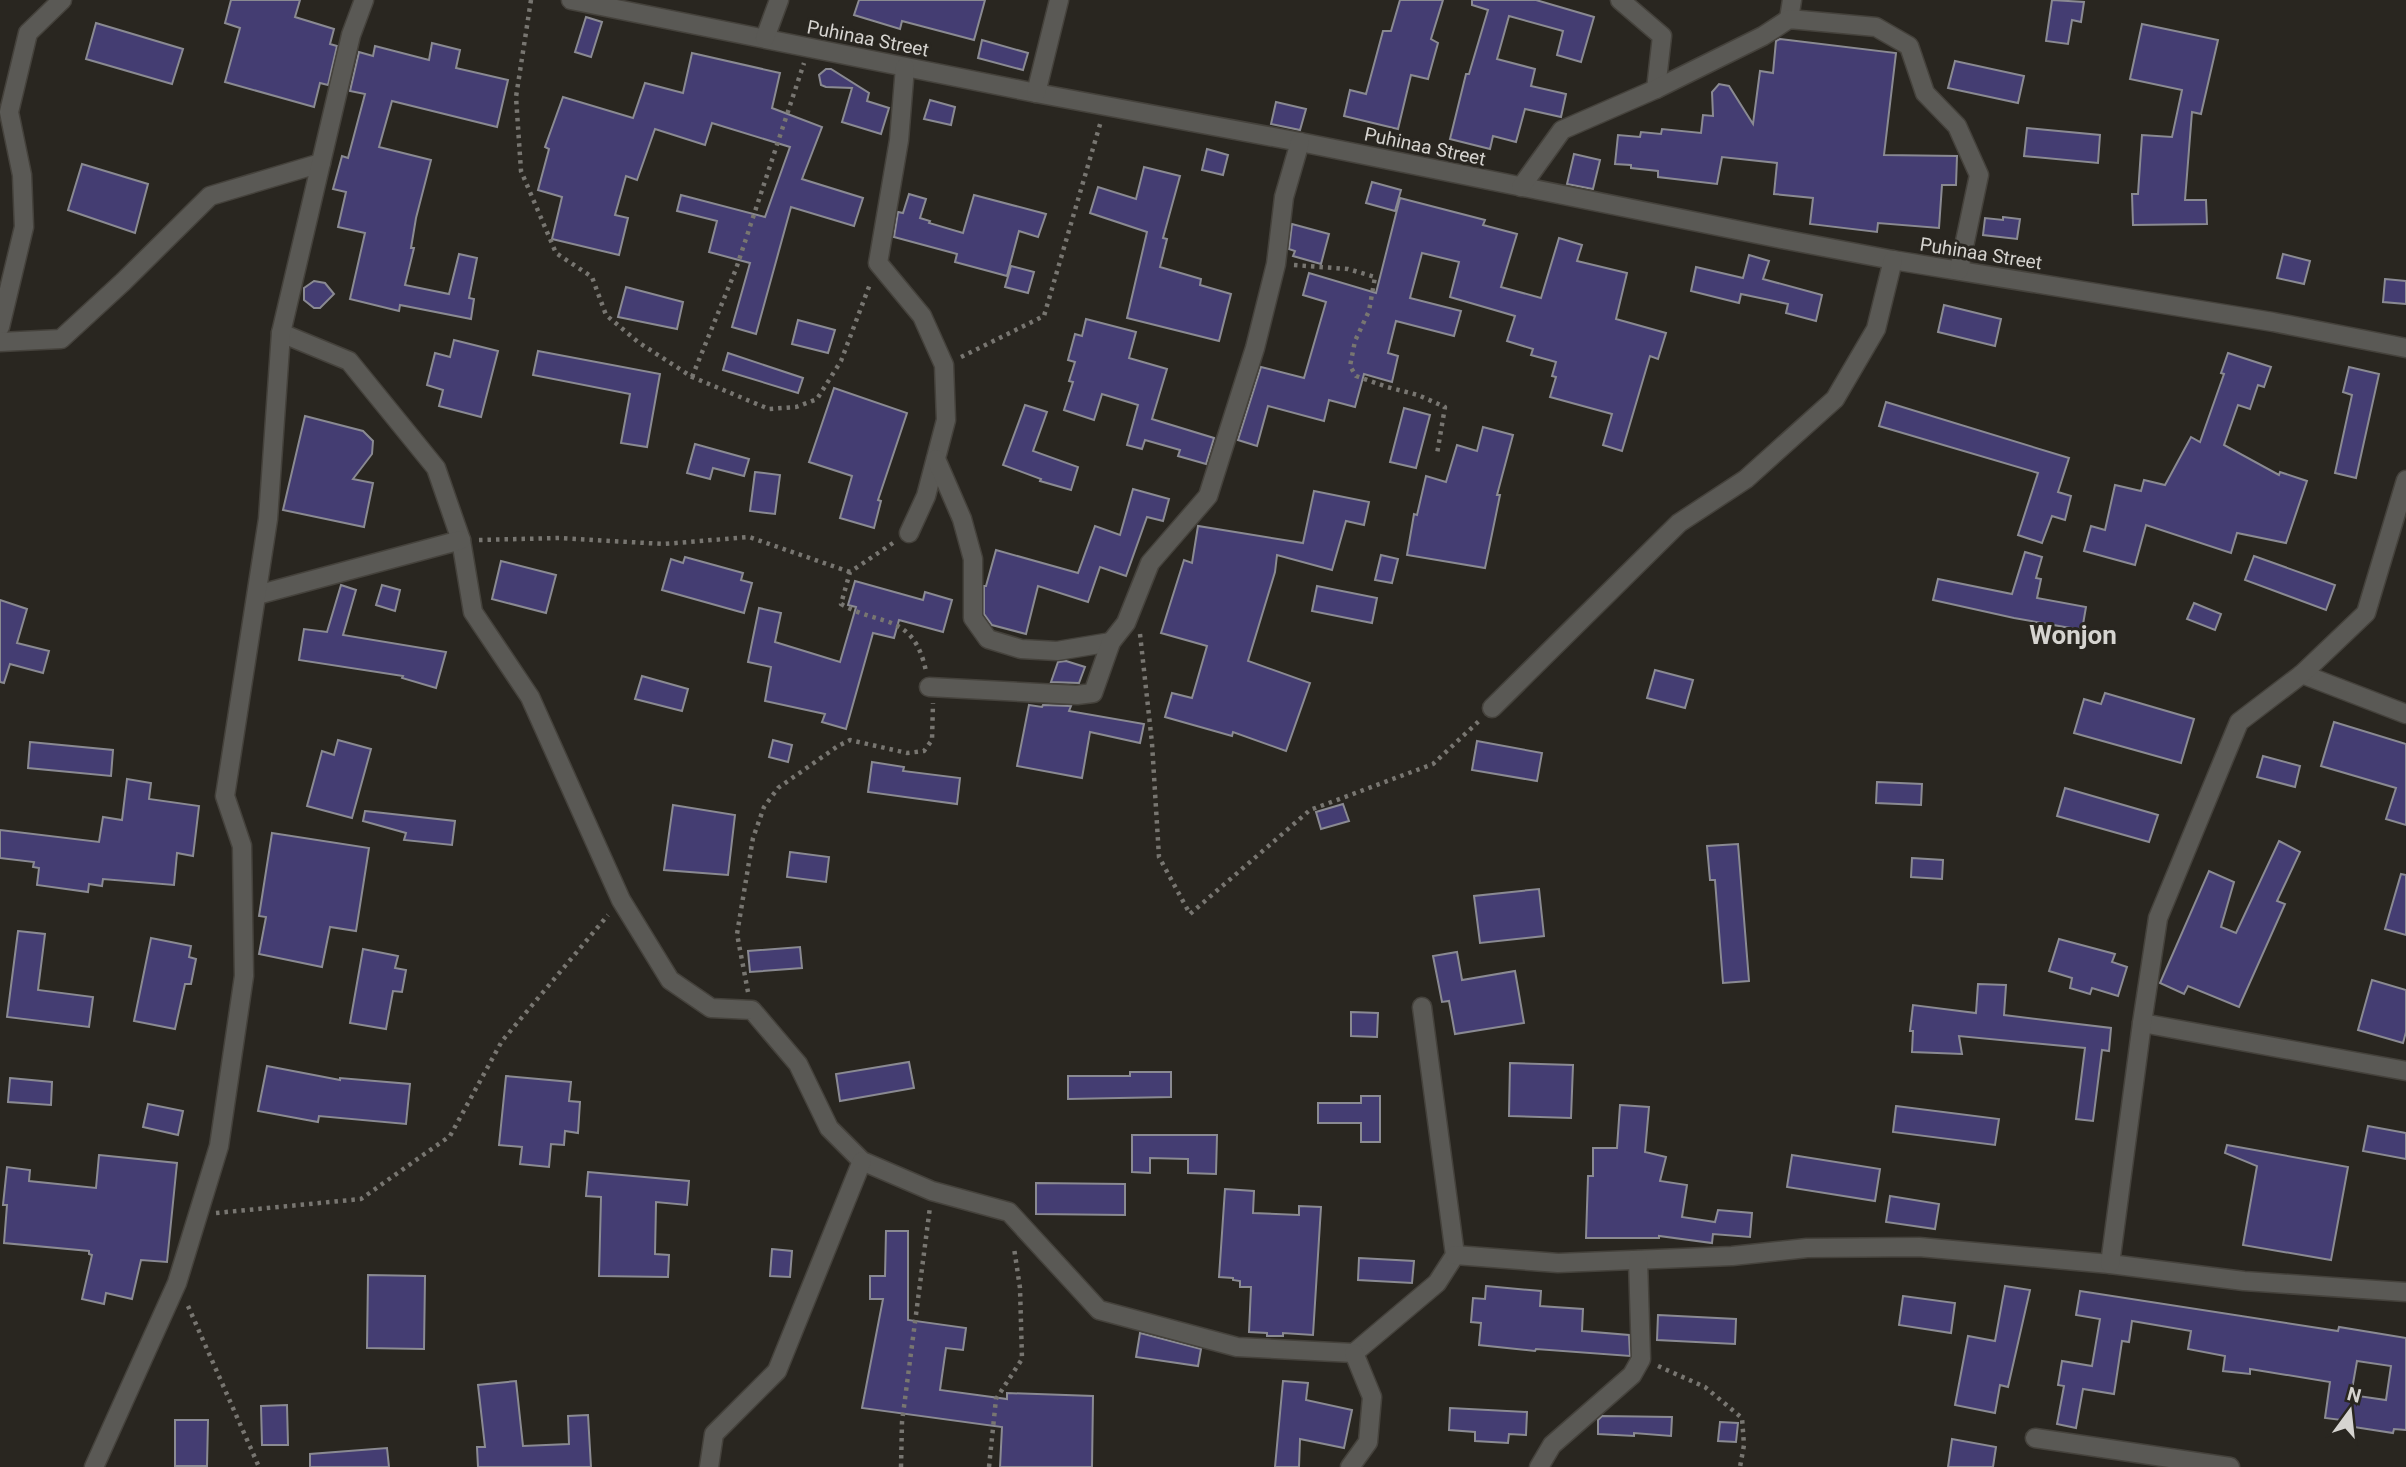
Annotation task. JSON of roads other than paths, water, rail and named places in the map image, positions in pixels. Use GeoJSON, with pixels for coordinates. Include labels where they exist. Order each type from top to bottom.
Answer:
{"type":"FeatureCollection","features":[{"type":"Feature","properties":{"kind":"street"},"geometry":{"type":"LineString","coordinates":[[0,327],[24,227],[22,174],[9,112],[28,33],[62,0]]}},
{"type":"Feature","properties":{"kind":"street"},"geometry":{"type":"LineString","coordinates":[[94,1467],[177,1283],[219,1146],[244,976],[242,846],[225,796],[268,519],[281,332],[351,35],[364,0]]}},
{"type":"Feature","properties":{"kind":"street","name":"Puhinaa Street"},"geometry":{"type":"LineString","coordinates":[[571,0],[809,49],[1300,142],[1893,260],[2273,322],[2406,348]]}},
{"type":"Feature","properties":{"kind":"street"},"geometry":{"type":"LineString","coordinates":[[765,38],[779,0]]}},
{"type":"Feature","properties":{"kind":"street"},"geometry":{"type":"LineString","coordinates":[[1036,93],[1059,0]]}},
{"type":"Feature","properties":{"kind":"street"},"geometry":{"type":"LineString","coordinates":[[1620,0],[1662,36],[1656,89]]}},
{"type":"Feature","properties":{"kind":"street"},"geometry":{"type":"LineString","coordinates":[[1789,19],[1792,0]]}},
{"type":"Feature","properties":{"kind":"street"},"geometry":{"type":"LineString","coordinates":[[1521,187],[1562,131],[1656,89],[1763,36],[1789,19],[1876,27],[1909,46],[1925,93],[1957,125],[1979,175],[1959,271]]}},
{"type":"Feature","properties":{"kind":"street"},"geometry":{"type":"LineString","coordinates":[[905,66],[899,139],[878,263],[922,316],[944,365],[946,420],[926,496],[909,533]]}},
{"type":"Feature","properties":{"kind":"street"},"geometry":{"type":"LineString","coordinates":[[929,687],[1077,695],[1093,693],[1111,642],[1126,623],[1150,563],[1208,496],[1255,348],[1276,264],[1284,197],[1300,142]]}},
{"type":"Feature","properties":{"kind":"street"},"geometry":{"type":"LineString","coordinates":[[0,342],[61,338],[123,282],[210,196],[321,163]]}},
{"type":"Feature","properties":{"kind":"street"},"geometry":{"type":"LineString","coordinates":[[1492,708],[1679,523],[1746,479],[1835,399],[1876,329],[1893,260]]}},
{"type":"Feature","properties":{"kind":"street"},"geometry":{"type":"LineString","coordinates":[[281,332],[349,361],[436,468],[461,540],[473,612],[530,697],[621,900],[670,980],[711,1007],[752,1010],[798,1064],[829,1128],[862,1161],[932,1191],[1009,1212],[1099,1310],[1237,1347],[1354,1353],[1437,1283],[1455,1255],[1422,1007]]}},
{"type":"Feature","properties":{"kind":"street"},"geometry":{"type":"LineString","coordinates":[[936,459],[962,519],[973,559],[972,618],[988,639],[1021,649],[1057,651],[1111,642]]}},
{"type":"Feature","properties":{"kind":"street"},"geometry":{"type":"LineString","coordinates":[[2110,1264],[2158,918],[2239,722],[2302,674],[2366,614],[2406,480]]}},
{"type":"Feature","properties":{"kind":"street"},"geometry":{"type":"LineString","coordinates":[[257,596],[461,540]]}},
{"type":"Feature","properties":{"kind":"street"},"geometry":{"type":"LineString","coordinates":[[2302,674],[2406,714]]}},
{"type":"Feature","properties":{"kind":"street"},"geometry":{"type":"LineString","coordinates":[[2142,1023],[2406,1070]]}},
{"type":"Feature","properties":{"kind":"street"},"geometry":{"type":"LineString","coordinates":[[709,1467],[715,1434],[777,1371],[862,1161]]}},
{"type":"Feature","properties":{"kind":"street"},"geometry":{"type":"LineString","coordinates":[[1455,1255],[1558,1263],[1732,1256],[1783,1249],[1919,1247],[2110,1264],[2244,1281],[2406,1292]]}},
{"type":"Feature","properties":{"kind":"street"},"geometry":{"type":"LineString","coordinates":[[1539,1467],[1552,1445],[1632,1375],[1641,1359],[1638,1260]]}},
{"type":"Feature","properties":{"kind":"street"},"geometry":{"type":"LineString","coordinates":[[1350,1467],[1368,1442],[1372,1397],[1354,1353]]}},
{"type":"Feature","properties":{"kind":"street"},"geometry":{"type":"LineString","coordinates":[[2035,1438],[2138,1461],[2230,1467]]}},
{"type":"Feature","properties":{"kind":"district","name":"Wonjon"},"geometry":{"type":"Point","coordinates":[2073,635]}}]}
